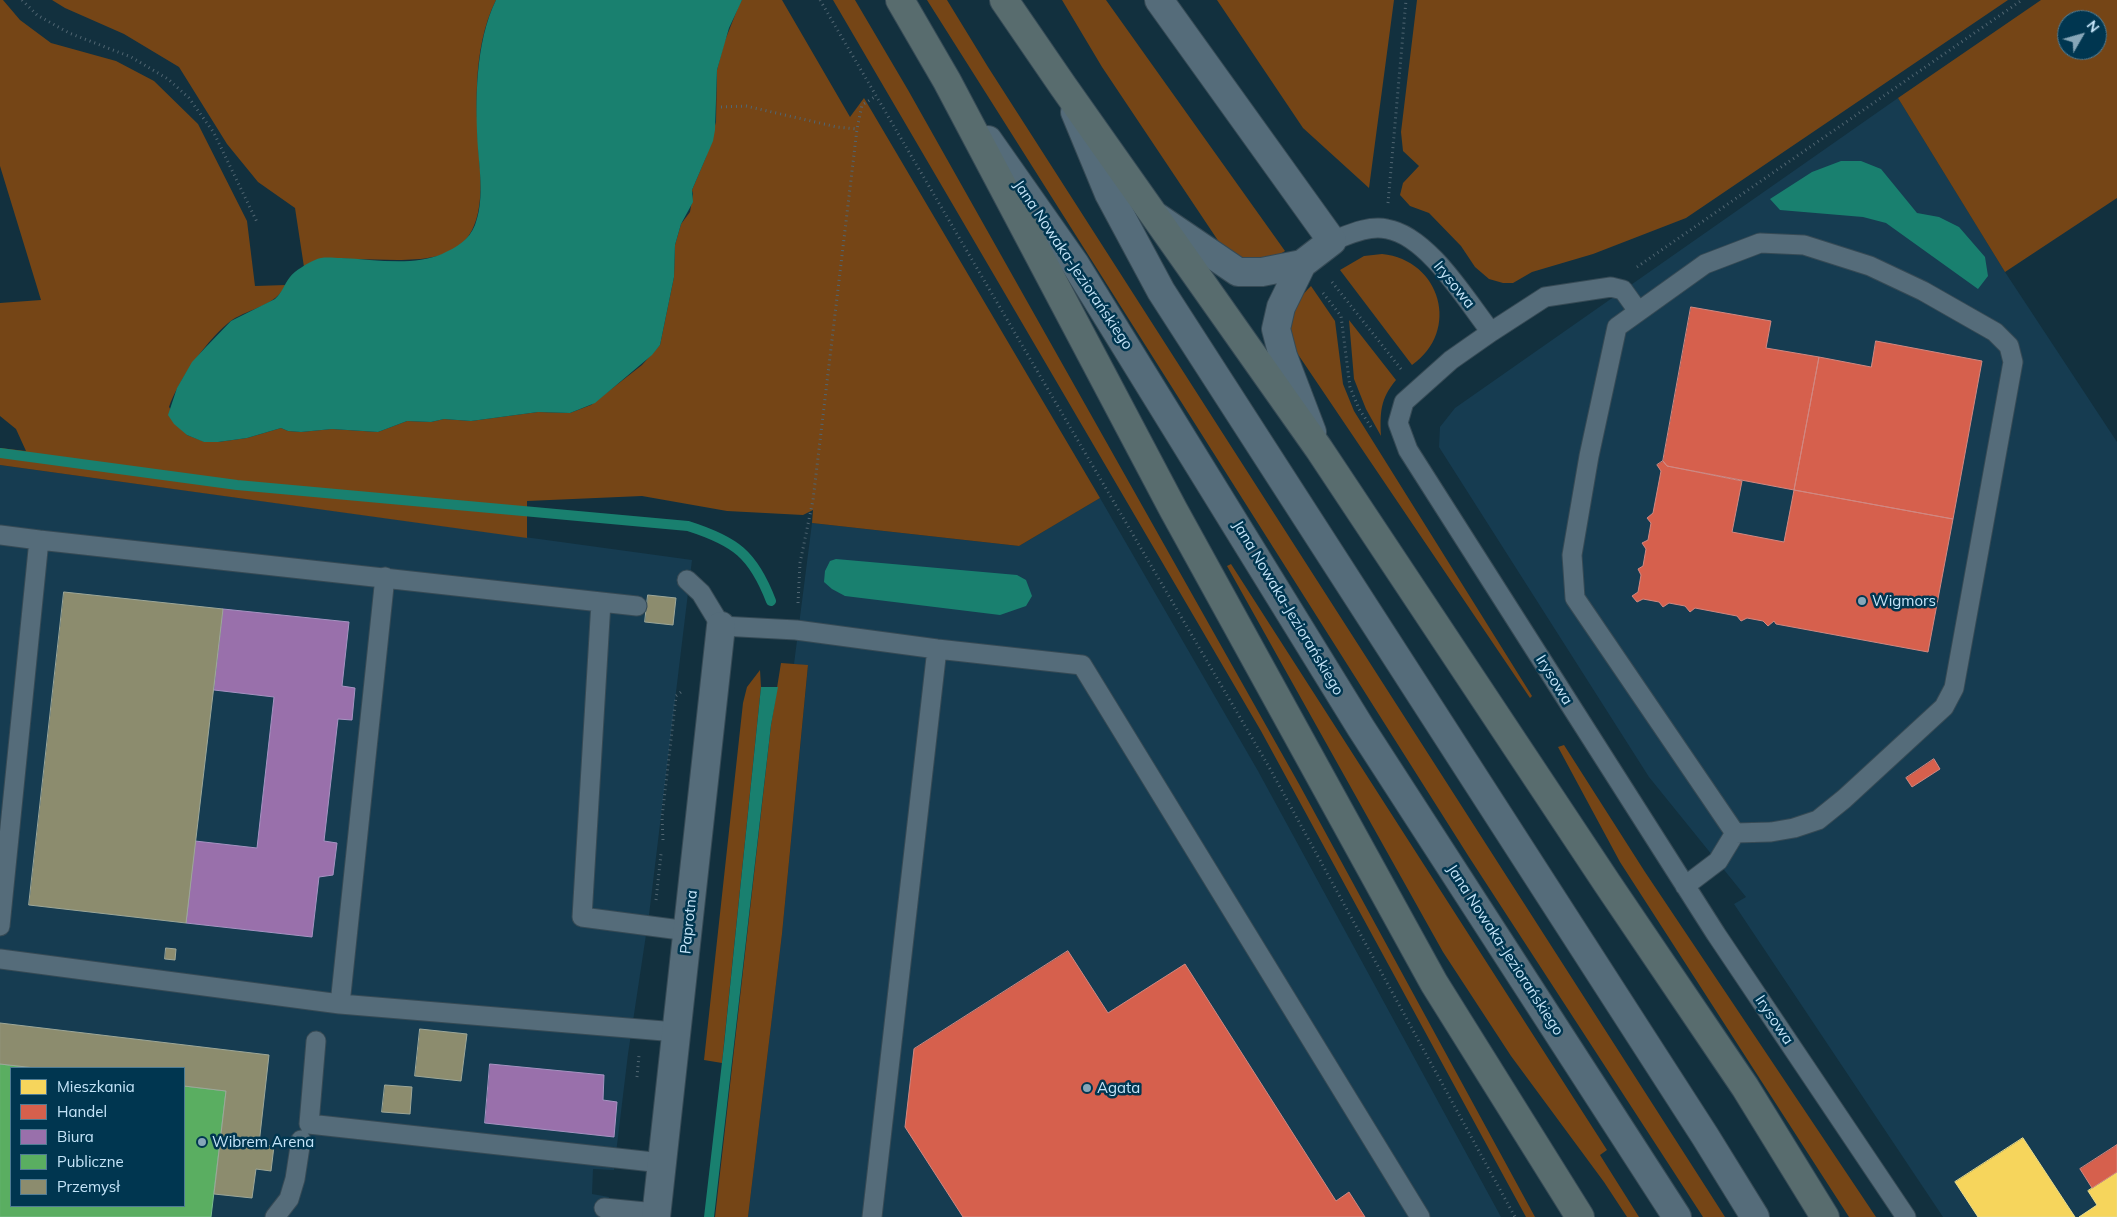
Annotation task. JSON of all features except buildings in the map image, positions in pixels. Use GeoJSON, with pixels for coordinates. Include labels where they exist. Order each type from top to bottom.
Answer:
{"type":"FeatureCollection","features":[{"type":"Feature","properties":{"kind":"main road","name":"Jana Nowaka-Jeziorańskiego"},"geometry":{"type":"LineString","coordinates":[[900,0],[947,82]]}},
{"type":"Feature","properties":{"kind":"main road"},"geometry":{"type":"LineString","coordinates":[[1004,0],[1066,91],[1319,449],[1745,1087],[1825,1217]]}},
{"type":"Feature","properties":{"kind":"main road"},"geometry":{"type":"LineString","coordinates":[[947,82],[1173,509],[1434,983],[1580,1217]]}},
{"type":"Feature","properties":{"kind":"street"},"geometry":{"type":"LineString","coordinates":[[1159,0],[1315,254]]}},
{"type":"Feature","properties":{"kind":"street","name":"Jana Nowaka-Jeziorańskiego"},"geometry":{"type":"LineString","coordinates":[[947,82],[1075,264],[1361,728],[1677,1217]]}},
{"type":"Feature","properties":{"kind":"street"},"geometry":{"type":"LineString","coordinates":[[1066,91],[1108,194],[1161,291],[1705,1136],[1755,1217]]}},
{"type":"Feature","properties":{"kind":"street"},"geometry":{"type":"LineString","coordinates":[[1155,216],[1238,272],[1262,272],[1315,254]]}},
{"type":"Feature","properties":{"kind":"street"},"geometry":{"type":"LineString","coordinates":[[1315,254],[1281,307],[1276,328],[1283,356],[1319,449]]}},
{"type":"Feature","properties":{"kind":"street","name":"Paprotna"},"geometry":{"type":"LineString","coordinates":[[656,1215],[720,626]]}},
{"type":"Feature","properties":{"kind":"lane","name":"Irysowa"},"geometry":{"type":"LineString","coordinates":[[1315,254],[1364,230],[1387,229],[1417,242],[1443,268],[1491,332],[1451,360],[1404,402],[1398,423],[1408,450],[1685,886],[1906,1217]]}},
{"type":"Feature","properties":{"kind":"lane"},"geometry":{"type":"LineString","coordinates":[[1760,243],[1804,245],[1870,266],[1931,296],[1996,332],[2009,346],[2013,362],[1954,688],[1944,708],[1844,799],[1818,820],[1794,828],[1771,832],[1736,833],[1575,598],[1572,556],[1589,456],[1617,326],[1705,264],[1760,243]]}},
{"type":"Feature","properties":{"kind":"lane"},"geometry":{"type":"LineString","coordinates":[[1491,332],[1545,297],[1611,287],[1623,290],[1638,311]]}},
{"type":"Feature","properties":{"kind":"lane"},"geometry":{"type":"LineString","coordinates":[[0,535],[637,606]]}},
{"type":"Feature","properties":{"kind":"lane"},"geometry":{"type":"LineString","coordinates":[[0,926],[39,540]]}},
{"type":"Feature","properties":{"kind":"lane"},"geometry":{"type":"LineString","coordinates":[[340,1004],[385,577]]}},
{"type":"Feature","properties":{"kind":"lane"},"geometry":{"type":"LineString","coordinates":[[686,580],[701,593],[720,626],[796,630],[937,649],[1082,665],[1420,1217]]}},
{"type":"Feature","properties":{"kind":"lane"},"geometry":{"type":"LineString","coordinates":[[600,602],[582,917],[688,930]]}},
{"type":"Feature","properties":{"kind":"lane"},"geometry":{"type":"LineString","coordinates":[[872,1217],[937,649]]}},
{"type":"Feature","properties":{"kind":"lane"},"geometry":{"type":"LineString","coordinates":[[1685,886],[1718,861],[1736,833]]}},
{"type":"Feature","properties":{"kind":"lane"},"geometry":{"type":"LineString","coordinates":[[0,959],[340,1004],[676,1032]]}},
{"type":"Feature","properties":{"kind":"lane"},"geometry":{"type":"LineString","coordinates":[[316,1041],[309,1124],[496,1151],[662,1163]]}},
{"type":"Feature","properties":{"kind":"lane"},"geometry":{"type":"LineString","coordinates":[[275,1217],[289,1199],[295,1179],[301,1140]]}},
{"type":"Feature","properties":{"kind":"lane"},"geometry":{"type":"LineString","coordinates":[[604,1208],[656,1215]]}},
{"type":"Feature","properties":{"kind":"path"},"geometry":{"type":"LineString","coordinates":[[22,0],[37,15],[69,33],[131,57],[168,79],[189,98],[214,133],[257,222]]}},
{"type":"Feature","properties":{"kind":"path"},"geometry":{"type":"LineString","coordinates":[[820,0],[1269,767],[1515,1217]]}},
{"type":"Feature","properties":{"kind":"path"},"geometry":{"type":"LineString","coordinates":[[1387,229],[1406,0]]}},
{"type":"Feature","properties":{"kind":"path"},"geometry":{"type":"LineString","coordinates":[[1611,287],[1658,251],[2022,0]]}},
{"type":"Feature","properties":{"kind":"path"},"geometry":{"type":"LineString","coordinates":[[796,630],[800,563],[814,500],[857,129],[862,105],[876,96]]}},
{"type":"Feature","properties":{"kind":"path"},"geometry":{"type":"LineString","coordinates":[[721,107],[746,106],[838,127],[857,129]]}},
{"type":"Feature","properties":{"kind":"path"},"geometry":{"type":"LineString","coordinates":[[1315,254],[1417,389]]}},
{"type":"Feature","properties":{"kind":"shaded area"},"geometry":{"type":"Polygon","coordinates":[[[0,0],[3,0],[20,20],[51,43],[116,61],[154,81],[198,124],[247,221],[255,286],[286,285],[276,298],[239,316],[223,328],[195,360],[173,396],[169,407],[187,435],[205,442],[218,442],[247,438],[281,428],[288,431],[301,432],[332,429],[378,432],[407,421],[431,422],[444,419],[471,421],[538,412],[570,413],[591,405],[642,365],[660,345],[674,277],[675,245],[681,224],[690,212],[692,190],[706,157],[716,122],[717,70],[724,43],[742,0],[782,0],[850,117],[864,98],[1100,498],[1019,546],[812,523],[813,510],[803,515],[727,511],[642,496],[527,501],[527,538],[0,465],[0,448],[26,451],[16,429],[0,416],[0,303],[41,300],[0,166],[0,0]]]}},
{"type":"Feature","properties":{"kind":"shaded area"},"geometry":{"type":"Polygon","coordinates":[[[52,0],[496,0],[482,40],[479,61],[477,126],[480,202],[474,227],[463,243],[447,253],[428,258],[405,260],[326,258],[304,267],[295,208],[258,182],[227,144],[179,67],[124,34],[65,8],[52,0]]]}},
{"type":"Feature","properties":{"kind":"shaded area"},"geometry":{"type":"Polygon","coordinates":[[[496,0],[742,0],[729,28],[717,70],[713,141],[692,190],[693,202],[681,224],[675,245],[674,277],[660,345],[652,355],[595,403],[570,413],[538,412],[471,421],[444,419],[431,422],[407,421],[378,432],[332,429],[301,432],[288,431],[281,428],[247,438],[218,442],[204,442],[187,435],[174,424],[168,415],[177,388],[192,362],[231,321],[275,299],[286,282],[298,270],[312,261],[324,258],[405,261],[430,258],[453,249],[469,235],[475,225],[480,207],[477,93],[480,54],[489,17],[496,0]]]}},
{"type":"Feature","properties":{"kind":"shaded area"},"geometry":{"type":"Polygon","coordinates":[[[833,0],[855,0],[908,90],[1299,784],[1535,1217],[1526,1217],[1261,731],[833,0]]]}},
{"type":"Feature","properties":{"kind":"shaded area"},"geometry":{"type":"Polygon","coordinates":[[[927,0],[947,0],[988,67],[1725,1217],[1703,1217],[1469,857],[927,0]]]}},
{"type":"Feature","properties":{"kind":"shaded area"},"geometry":{"type":"Polygon","coordinates":[[[1062,0],[1106,0],[1285,251],[1271,260],[1245,262],[1223,248],[1102,67],[1062,0]]]}},
{"type":"Feature","properties":{"kind":"shaded area"},"geometry":{"type":"Polygon","coordinates":[[[1217,0],[1394,0],[1369,188],[1303,128],[1217,0]]]}},
{"type":"Feature","properties":{"kind":"shaded area"},"geometry":{"type":"Polygon","coordinates":[[[1417,0],[2008,0],[1686,218],[1593,254],[1532,272],[1513,283],[1503,283],[1489,279],[1475,267],[1461,246],[1429,213],[1410,206],[1400,195],[1403,183],[1419,166],[1403,151],[1401,132],[1417,0]]]}},
{"type":"Feature","properties":{"kind":"shaded area"},"geometry":{"type":"Polygon","coordinates":[[[2041,0],[2117,0],[2117,198],[2005,272],[1898,98],[2041,0]]]}},
{"type":"Feature","properties":{"kind":"shaded area","name":"Wigmors"},"geometry":{"type":"Polygon","coordinates":[[[1898,98],[2005,272],[2117,442],[2117,1217],[1943,1217],[1734,904],[1746,897],[1649,777],[1439,447],[1440,427],[1455,408],[1898,98]]]}},
{"type":"Feature","properties":{"kind":"shaded area"},"geometry":{"type":"Polygon","coordinates":[[[1841,161],[1861,161],[1881,169],[1917,213],[1939,217],[1959,227],[1985,257],[1988,276],[1978,289],[1886,223],[1863,217],[1780,210],[1770,199],[1812,172],[1841,161]]]}},
{"type":"Feature","properties":{"kind":"shaded area"},"geometry":{"type":"Polygon","coordinates":[[[1382,254],[1402,259],[1418,269],[1430,283],[1438,299],[1440,317],[1436,334],[1427,351],[1412,365],[1340,270],[1364,256],[1382,254]]]}},
{"type":"Feature","properties":{"kind":"shaded area"},"geometry":{"type":"Polygon","coordinates":[[[1311,286],[1335,321],[1343,384],[1354,411],[1532,696],[1530,698],[1293,347],[1289,329],[1291,314],[1299,300],[1311,286]]]}},
{"type":"Feature","properties":{"kind":"shaded area"},"geometry":{"type":"Polygon","coordinates":[[[1349,320],[1396,380],[1382,406],[1381,436],[1366,409],[1354,379],[1349,320]]]}},
{"type":"Feature","properties":{"kind":"shaded area"},"geometry":{"type":"Polygon","coordinates":[[[0,465],[692,560],[649,915],[628,1054],[614,1170],[593,1169],[592,1194],[609,1197],[607,1217],[0,1217],[0,465]]]}},
{"type":"Feature","properties":{"kind":"shaded area"},"geometry":{"type":"Polygon","coordinates":[[[1100,498],[1258,771],[1501,1217],[748,1217],[782,934],[808,666],[794,664],[812,523],[1019,546],[1100,498]]]}},
{"type":"Feature","properties":{"kind":"shaded area"},"geometry":{"type":"Polygon","coordinates":[[[836,559],[1017,575],[1026,580],[1032,596],[1026,606],[1000,615],[845,596],[824,582],[825,571],[830,561],[836,559]]]}},
{"type":"Feature","properties":{"kind":"shaded area"},"geometry":{"type":"Polygon","coordinates":[[[1231,564],[1607,1150],[1600,1155],[1639,1217],[1627,1217],[1604,1182],[1511,1056],[1443,952],[1227,566],[1231,564]]]}},
{"type":"Feature","properties":{"kind":"shaded area"},"geometry":{"type":"Polygon","coordinates":[[[781,663],[808,665],[782,934],[748,1217],[715,1217],[771,725],[781,663]]]}},
{"type":"Feature","properties":{"kind":"shaded area"},"geometry":{"type":"Polygon","coordinates":[[[760,670],[761,687],[722,1063],[704,1060],[743,703],[747,687],[760,670]]]}},
{"type":"Feature","properties":{"kind":"shaded area"},"geometry":{"type":"Polygon","coordinates":[[[761,687],[778,687],[771,725],[714,1217],[704,1217],[724,1045],[761,687]]]}},
{"type":"Feature","properties":{"kind":"shaded area"},"geometry":{"type":"Polygon","coordinates":[[[1564,745],[1645,872],[1876,1217],[1849,1217],[1620,862],[1558,747],[1564,745]]]}},
{"type":"Feature","properties":{"kind":"waterway"},"geometry":{"type":"LineString","coordinates":[[0,453],[237,485],[688,526],[718,537],[740,552],[757,572],[771,601]]}},
{"type":"Feature","properties":{"kind":"place","name":"Wigmors"},"geometry":{"type":"Point","coordinates":[1862,601]}},
{"type":"Feature","properties":{"kind":"place","name":"Agata"},"geometry":{"type":"Point","coordinates":[1087,1088]}},
{"type":"Feature","properties":{"kind":"place","name":"Wibrem Arena"},"geometry":{"type":"Point","coordinates":[202,1142]}}]}
